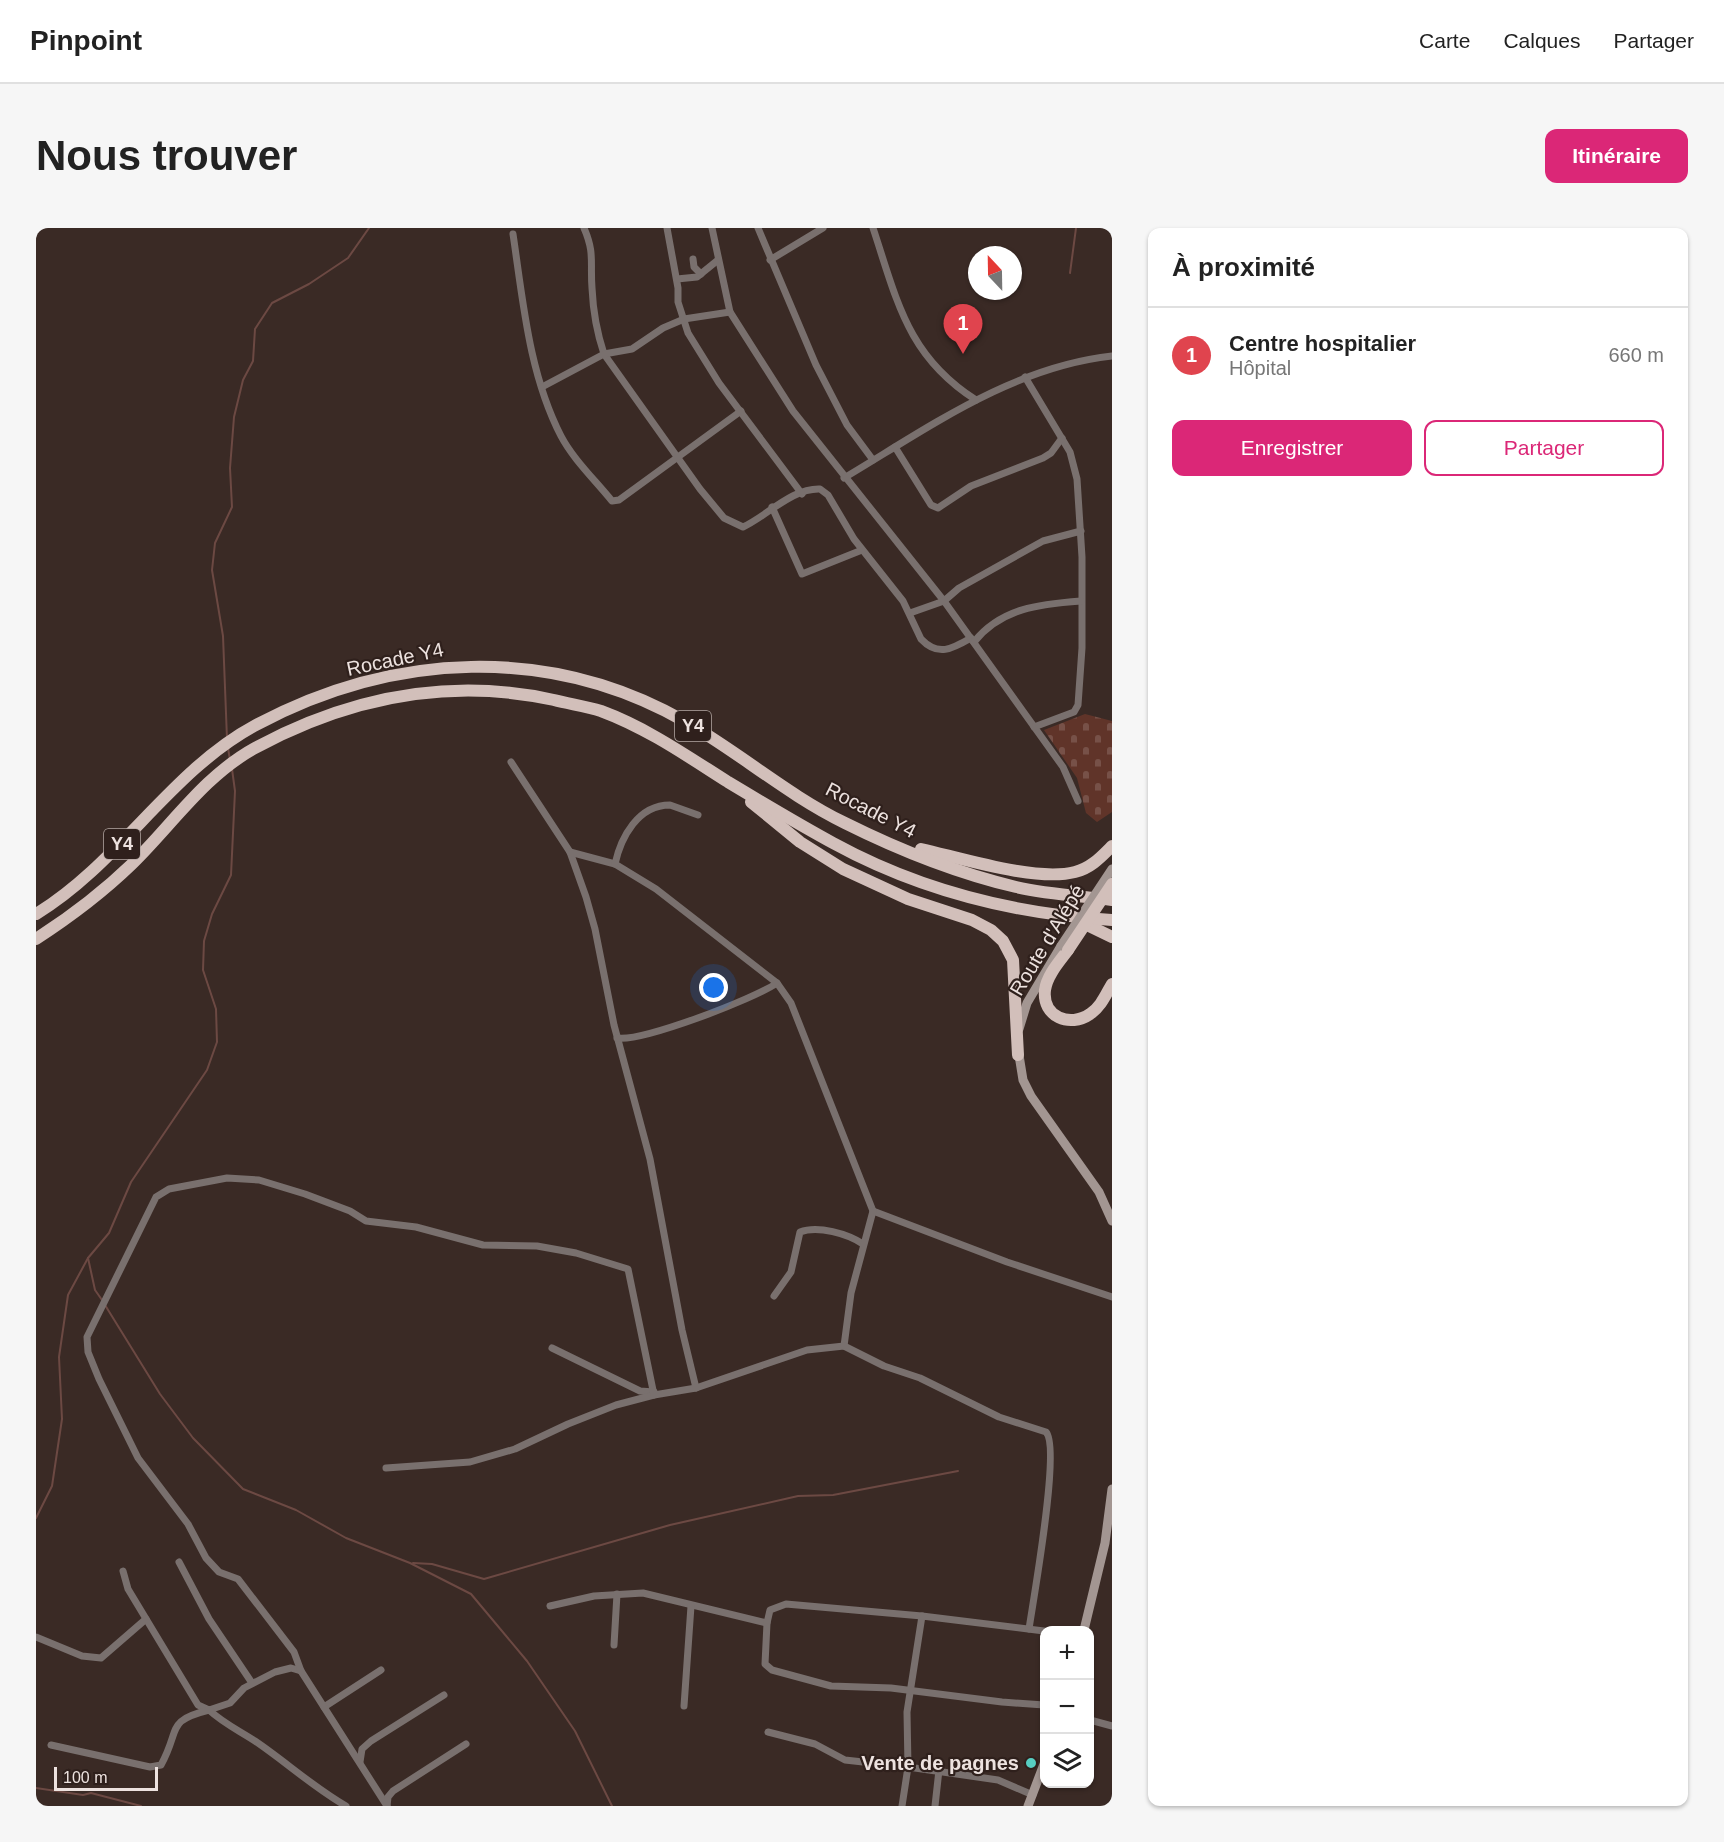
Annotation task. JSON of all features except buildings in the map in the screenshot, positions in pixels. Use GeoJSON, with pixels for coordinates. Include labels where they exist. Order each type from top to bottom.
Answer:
{"type":"FeatureCollection","features":[{"type":"Feature","properties":{"kind":"highway","name":"Rocade Y4"},"geometry":{"type":"LineString","coordinates":[[36,914],[87,876],[119,848],[200,764],[254,726],[319,696],[424,669],[478,665],[539,669],[609,687],[684,721],[841,822],[884,842],[968,874],[1018,887],[1112,900]]}},
{"type":"Feature","properties":{"kind":"highway","name":"Rocade Y4"},"geometry":{"type":"LineString","coordinates":[[36,939],[95,896],[133,864],[200,791],[253,750],[325,716],[381,699],[428,691],[479,689],[540,697],[600,710],[669,743],[728,782],[835,844],[898,874],[959,895],[1012,908],[1069,917],[1112,920]]}},
{"type":"Feature","properties":{"kind":"highway"},"geometry":{"type":"LineString","coordinates":[[728,782],[800,842],[843,869],[908,899],[972,920],[991,930],[1003,941],[1013,960],[1018,1055]]}},
{"type":"Feature","properties":{"kind":"highway"},"geometry":{"type":"LineString","coordinates":[[884,842],[1053,875],[1076,872],[1095,863],[1112,846]]}},
{"type":"Feature","properties":{"kind":"highway"},"geometry":{"type":"LineString","coordinates":[[1069,894],[1112,883]]}},
{"type":"Feature","properties":{"kind":"highway"},"geometry":{"type":"LineString","coordinates":[[1112,883],[1065,948],[1048,979],[1045,990],[1046,1000],[1054,1016],[1065,1021],[1089,1016],[1097,1009],[1112,984]]}},
{"type":"Feature","properties":{"kind":"highway"},"geometry":{"type":"LineString","coordinates":[[1069,917],[1112,937]]}},
{"type":"Feature","properties":{"kind":"highway"},"geometry":{"type":"LineString","coordinates":[[1039,980],[1037,994],[1043,1013],[1050,1022],[1063,1028],[1090,1024],[1100,1017],[1112,999]]}},
{"type":"Feature","properties":{"kind":"main road","name":"Route d'Alépé"},"geometry":{"type":"LineString","coordinates":[[1112,869],[1065,948],[1039,980],[1027,1003],[1020,1026],[1018,1055],[1023,1080],[1032,1096],[1099,1192],[1112,1221]]}},
{"type":"Feature","properties":{"kind":"main road"},"geometry":{"type":"LineString","coordinates":[[1085,1626],[1105,1543],[1112,1489]]}},
{"type":"Feature","properties":{"kind":"main road"},"geometry":{"type":"LineString","coordinates":[[1028,1806],[1040,1775]]}},
{"type":"Feature","properties":{"kind":"street"},"geometry":{"type":"LineString","coordinates":[[584,228],[593,248],[592,291],[598,336],[604,354],[717,510],[739,526],[746,526],[772,507],[818,488],[824,491],[862,550],[898,593],[921,639],[933,650],[942,651],[972,640],[995,621],[1018,610],[1081,601]]}},
{"type":"Feature","properties":{"kind":"street"},"geometry":{"type":"LineString","coordinates":[[667,228],[677,279],[678,302],[688,333],[703,360],[802,494]]}},
{"type":"Feature","properties":{"kind":"street"},"geometry":{"type":"LineString","coordinates":[[712,228],[730,312],[793,411],[944,601],[1063,767],[1078,801]]}},
{"type":"Feature","properties":{"kind":"street"},"geometry":{"type":"LineString","coordinates":[[758,228],[821,375],[847,425],[873,460]]}},
{"type":"Feature","properties":{"kind":"street"},"geometry":{"type":"LineString","coordinates":[[770,260],[823,228]]}},
{"type":"Feature","properties":{"kind":"street"},"geometry":{"type":"LineString","coordinates":[[873,228],[902,314],[915,341],[949,380],[976,400]]}},
{"type":"Feature","properties":{"kind":"street"},"geometry":{"type":"LineString","coordinates":[[513,234],[527,327],[542,387],[561,437],[612,501],[616,501],[679,459],[741,411]]}},
{"type":"Feature","properties":{"kind":"street"},"geometry":{"type":"LineString","coordinates":[[693,259],[694,267],[701,274]]}},
{"type":"Feature","properties":{"kind":"street"},"geometry":{"type":"LineString","coordinates":[[677,279],[701,274],[718,260]]}},
{"type":"Feature","properties":{"kind":"street"},"geometry":{"type":"LineString","coordinates":[[542,387],[604,354],[632,349],[663,328],[684,320],[730,312]]}},
{"type":"Feature","properties":{"kind":"street"},"geometry":{"type":"LineString","coordinates":[[844,478],[976,400],[1025,377],[1063,364],[1112,356]]}},
{"type":"Feature","properties":{"kind":"street"},"geometry":{"type":"LineString","coordinates":[[1025,377],[1062,438],[1074,466],[1081,531],[1082,648],[1077,709],[1034,727]]}},
{"type":"Feature","properties":{"kind":"street"},"geometry":{"type":"LineString","coordinates":[[895,447],[931,506],[938,508],[963,490],[1043,458],[1051,453],[1062,438]]}},
{"type":"Feature","properties":{"kind":"street"},"geometry":{"type":"LineString","coordinates":[[772,507],[802,574],[862,550]]}},
{"type":"Feature","properties":{"kind":"street"},"geometry":{"type":"LineString","coordinates":[[910,613],[944,601],[958,588],[990,573],[1023,551],[1052,538],[1081,531]]}},
{"type":"Feature","properties":{"kind":"street"},"geometry":{"type":"LineString","coordinates":[[511,762],[570,852],[595,928],[617,1038],[651,1159],[678,1311],[696,1388]]}},
{"type":"Feature","properties":{"kind":"street"},"geometry":{"type":"LineString","coordinates":[[615,864],[622,840],[633,822],[641,816],[664,805],[698,815]]}},
{"type":"Feature","properties":{"kind":"street"},"geometry":{"type":"LineString","coordinates":[[570,852],[615,864],[657,889],[777,983],[791,1003],[873,1211],[851,1293],[844,1346]]}},
{"type":"Feature","properties":{"kind":"street"},"geometry":{"type":"LineString","coordinates":[[617,1038],[629,1039],[662,1029],[747,999],[777,983]]}},
{"type":"Feature","properties":{"kind":"street"},"geometry":{"type":"LineString","coordinates":[[387,1806],[301,1671],[294,1652],[238,1579],[219,1572],[206,1558],[188,1524],[138,1458],[123,1431],[88,1352],[87,1337],[156,1197],[169,1189],[227,1178],[259,1180],[341,1208],[366,1221],[416,1227],[483,1245],[537,1246],[614,1263],[628,1269],[654,1394]]}},
{"type":"Feature","properties":{"kind":"street"},"geometry":{"type":"LineString","coordinates":[[873,1211],[1007,1262],[1112,1297]]}},
{"type":"Feature","properties":{"kind":"street"},"geometry":{"type":"LineString","coordinates":[[774,1296],[791,1272],[800,1232],[808,1229],[836,1233],[863,1244]]}},
{"type":"Feature","properties":{"kind":"street"},"geometry":{"type":"LineString","coordinates":[[386,1468],[470,1462],[515,1449],[615,1405],[654,1394],[696,1388],[807,1350],[844,1346],[885,1366],[920,1378],[999,1418],[1049,1435],[1051,1457],[1041,1555],[1029,1629]]}},
{"type":"Feature","properties":{"kind":"street"},"geometry":{"type":"LineString","coordinates":[[552,1348],[640,1391],[654,1394]]}},
{"type":"Feature","properties":{"kind":"street"},"geometry":{"type":"LineString","coordinates":[[179,1562],[209,1619],[252,1683]]}},
{"type":"Feature","properties":{"kind":"street"},"geometry":{"type":"LineString","coordinates":[[123,1571],[128,1589],[189,1694],[198,1705],[254,1741],[324,1793],[346,1806]]}},
{"type":"Feature","properties":{"kind":"street"},"geometry":{"type":"LineString","coordinates":[[550,1606],[594,1596],[643,1593],[767,1623]]}},
{"type":"Feature","properties":{"kind":"street"},"geometry":{"type":"LineString","coordinates":[[614,1645],[617,1594]]}},
{"type":"Feature","properties":{"kind":"street"},"geometry":{"type":"LineString","coordinates":[[1040,1630],[922,1616],[786,1604],[771,1610],[767,1623],[765,1664],[772,1670],[831,1686],[891,1688],[1040,1705]]}},
{"type":"Feature","properties":{"kind":"street"},"geometry":{"type":"LineString","coordinates":[[684,1706],[691,1606]]}},
{"type":"Feature","properties":{"kind":"street"},"geometry":{"type":"LineString","coordinates":[[902,1806],[909,1767],[907,1726],[922,1616]]}},
{"type":"Feature","properties":{"kind":"street"},"geometry":{"type":"LineString","coordinates":[[36,1637],[82,1656],[101,1658],[146,1619]]}},
{"type":"Feature","properties":{"kind":"street"},"geometry":{"type":"LineString","coordinates":[[51,1745],[150,1767],[161,1765],[177,1723],[187,1715],[230,1703],[252,1683],[291,1668],[301,1671]]}},
{"type":"Feature","properties":{"kind":"street"},"geometry":{"type":"LineString","coordinates":[[324,1707],[381,1670]]}},
{"type":"Feature","properties":{"kind":"street"},"geometry":{"type":"LineString","coordinates":[[360,1762],[362,1749],[370,1741],[444,1695]]}},
{"type":"Feature","properties":{"kind":"street"},"geometry":{"type":"LineString","coordinates":[[1094,1721],[1112,1726]]}},
{"type":"Feature","properties":{"kind":"street"},"geometry":{"type":"LineString","coordinates":[[768,1732],[801,1739],[845,1760],[939,1770],[998,1780],[1033,1795]]}},
{"type":"Feature","properties":{"kind":"street"},"geometry":{"type":"LineString","coordinates":[[387,1806],[388,1797],[393,1791],[466,1744]]}},
{"type":"Feature","properties":{"kind":"street"},"geometry":{"type":"LineString","coordinates":[[935,1806],[939,1770]]}},
{"type":"Feature","properties":{"kind":"green space"},"geometry":{"type":"Polygon","coordinates":[[[1085,714],[1112,721],[1112,812],[1097,822],[1086,813],[1077,778],[1044,730],[1085,714]]]}},
{"type":"Feature","properties":{"kind":"waterway"},"geometry":{"type":"LineString","coordinates":[[227,739],[223,636],[212,570],[215,543],[232,507],[230,468],[234,417],[243,380],[253,361],[255,329],[272,303],[309,284],[348,258],[369,228]]}},
{"type":"Feature","properties":{"kind":"waterway"},"geometry":{"type":"LineString","coordinates":[[1070,273],[1076,228]]}},
{"type":"Feature","properties":{"kind":"waterway"},"geometry":{"type":"LineString","coordinates":[[228,748],[230,760]]}},
{"type":"Feature","properties":{"kind":"waterway"},"geometry":{"type":"LineString","coordinates":[[36,1518],[52,1486],[62,1419],[59,1357],[68,1295],[88,1258],[109,1233],[131,1182],[207,1070],[217,1042],[216,1009],[203,970],[204,941],[212,914],[231,875],[235,791],[232,769]]}},
{"type":"Feature","properties":{"kind":"waterway"},"geometry":{"type":"LineString","coordinates":[[88,1258],[95,1290],[102,1300]]}},
{"type":"Feature","properties":{"kind":"waterway"},"geometry":{"type":"LineString","coordinates":[[105,1305],[160,1394],[193,1438],[243,1489],[296,1510],[346,1538],[410,1563],[471,1594],[527,1661],[575,1731],[612,1806]]}},
{"type":"Feature","properties":{"kind":"waterway"},"geometry":{"type":"LineString","coordinates":[[413,1563],[432,1564],[484,1579],[670,1525],[798,1496],[833,1495],[958,1471]]}},
{"type":"Feature","properties":{"kind":"waterway"},"geometry":{"type":"LineString","coordinates":[[36,1788],[83,1795],[91,1793],[141,1806]]}},
{"type":"Feature","properties":{"kind":"place","name":"Centre hospitalier"},"geometry":{"type":"Point","coordinates":[963,354]}},
{"type":"Feature","properties":{"kind":"place","name":"Vente de pagnes"},"geometry":{"type":"Point","coordinates":[1031,1763]}}]}
